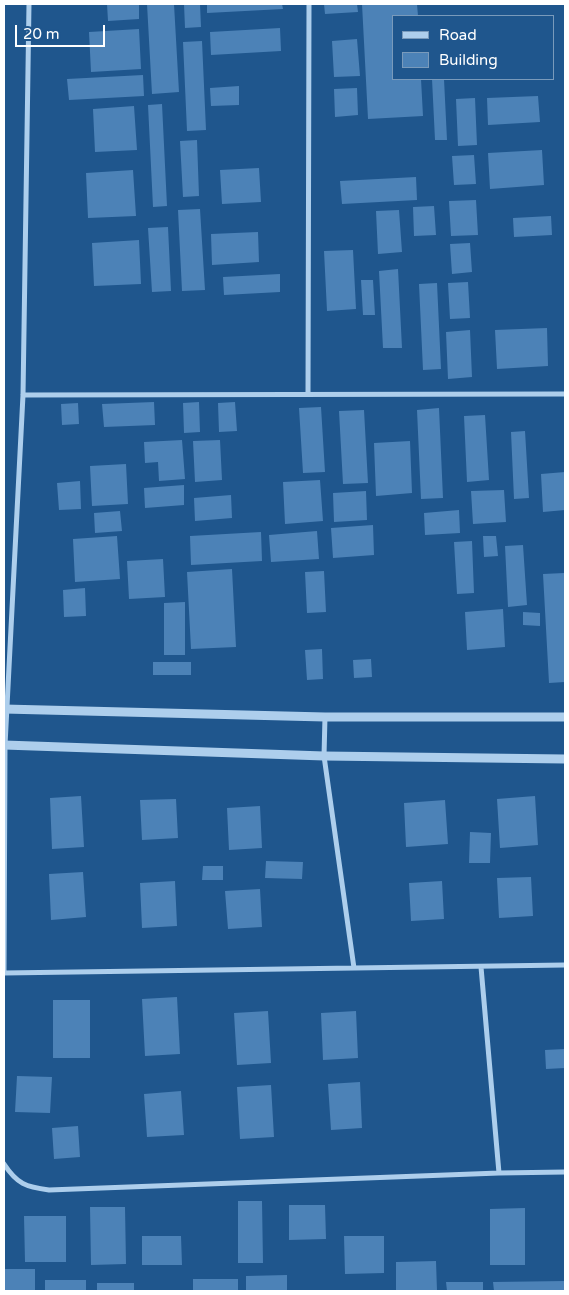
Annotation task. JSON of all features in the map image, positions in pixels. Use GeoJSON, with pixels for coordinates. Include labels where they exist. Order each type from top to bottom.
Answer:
{"type":"FeatureCollection","features":[{"type":"Feature","properties":{"kind":"street"},"geometry":{"type":"LineString","coordinates":[[29,4],[23,395],[5,709],[4,972],[565,965]]}},
{"type":"Feature","properties":{"kind":"street"},"geometry":{"type":"LineString","coordinates":[[308,394],[309,4]]}},
{"type":"Feature","properties":{"kind":"street"},"geometry":{"type":"LineString","coordinates":[[23,395],[565,394]]}},
{"type":"Feature","properties":{"kind":"street"},"geometry":{"type":"LineString","coordinates":[[5,709],[325,717],[565,717]]}},
{"type":"Feature","properties":{"kind":"street"},"geometry":{"type":"LineString","coordinates":[[325,717],[324,756],[354,968]]}},
{"type":"Feature","properties":{"kind":"street"},"geometry":{"type":"LineString","coordinates":[[5,746],[324,756],[565,759]]}},
{"type":"Feature","properties":{"kind":"street"},"geometry":{"type":"LineString","coordinates":[[480,967],[500,1173]]}},
{"type":"Feature","properties":{"kind":"street"},"geometry":{"type":"LineString","coordinates":[[4,1164],[12,1177],[27,1187],[49,1190],[565,1172]]}},
{"type":"Feature","properties":{"kind":"building"},"geometry":{"type":"Polygon","coordinates":[[[107,4],[139,4],[139,19],[108,21],[107,4]]]}},
{"type":"Feature","properties":{"kind":"building"},"geometry":{"type":"Polygon","coordinates":[[[147,4],[174,4],[179,92],[152,94],[147,4]]]}},
{"type":"Feature","properties":{"kind":"building"},"geometry":{"type":"Polygon","coordinates":[[[184,4],[200,4],[201,27],[185,28],[184,4]]]}},
{"type":"Feature","properties":{"kind":"building"},"geometry":{"type":"Polygon","coordinates":[[[207,4],[282,4],[283,9],[207,13],[207,4]]]}},
{"type":"Feature","properties":{"kind":"building"},"geometry":{"type":"Polygon","coordinates":[[[324,4],[357,4],[358,12],[325,14],[324,4]]]}},
{"type":"Feature","properties":{"kind":"building"},"geometry":{"type":"Polygon","coordinates":[[[362,4],[417,4],[418,15],[392,15],[392,80],[421,80],[423,116],[368,119],[362,4]]]}},
{"type":"Feature","properties":{"kind":"building"},"geometry":{"type":"Polygon","coordinates":[[[280,28],[281,51],[211,55],[210,32],[280,28]]]}},
{"type":"Feature","properties":{"kind":"building"},"geometry":{"type":"Polygon","coordinates":[[[139,29],[141,69],[91,72],[89,32],[139,29]]]}},
{"type":"Feature","properties":{"kind":"building"},"geometry":{"type":"Polygon","coordinates":[[[357,39],[360,76],[334,77],[332,41],[357,39]]]}},
{"type":"Feature","properties":{"kind":"building"},"geometry":{"type":"Polygon","coordinates":[[[202,41],[206,130],[187,131],[183,42],[202,41]]]}},
{"type":"Feature","properties":{"kind":"building"},"geometry":{"type":"Polygon","coordinates":[[[143,75],[144,96],[69,100],[67,79],[143,75]]]}},
{"type":"Feature","properties":{"kind":"building"},"geometry":{"type":"Polygon","coordinates":[[[432,80],[444,80],[447,140],[435,140],[432,80]]]}},
{"type":"Feature","properties":{"kind":"building"},"geometry":{"type":"Polygon","coordinates":[[[239,86],[239,105],[211,106],[210,88],[239,86]]]}},
{"type":"Feature","properties":{"kind":"building"},"geometry":{"type":"Polygon","coordinates":[[[357,88],[358,115],[335,117],[334,89],[357,88]]]}},
{"type":"Feature","properties":{"kind":"building"},"geometry":{"type":"Polygon","coordinates":[[[538,96],[540,122],[488,125],[487,98],[538,96]]]}},
{"type":"Feature","properties":{"kind":"building"},"geometry":{"type":"Polygon","coordinates":[[[475,98],[477,145],[458,146],[456,99],[475,98]]]}},
{"type":"Feature","properties":{"kind":"building"},"geometry":{"type":"Polygon","coordinates":[[[162,104],[167,206],[153,207],[148,105],[162,104]]]}},
{"type":"Feature","properties":{"kind":"building"},"geometry":{"type":"Polygon","coordinates":[[[134,106],[137,150],[95,152],[93,109],[134,106]]]}},
{"type":"Feature","properties":{"kind":"building"},"geometry":{"type":"Polygon","coordinates":[[[197,140],[199,196],[183,197],[180,141],[197,140]]]}},
{"type":"Feature","properties":{"kind":"building"},"geometry":{"type":"Polygon","coordinates":[[[542,150],[544,185],[490,189],[488,153],[542,150]]]}},
{"type":"Feature","properties":{"kind":"building"},"geometry":{"type":"Polygon","coordinates":[[[474,155],[476,184],[454,185],[452,156],[474,155]]]}},
{"type":"Feature","properties":{"kind":"building"},"geometry":{"type":"Polygon","coordinates":[[[259,168],[261,202],[222,204],[220,170],[259,168]]]}},
{"type":"Feature","properties":{"kind":"building"},"geometry":{"type":"Polygon","coordinates":[[[133,170],[136,216],[88,218],[86,173],[133,170]]]}},
{"type":"Feature","properties":{"kind":"building"},"geometry":{"type":"Polygon","coordinates":[[[416,177],[417,200],[342,204],[340,181],[416,177]]]}},
{"type":"Feature","properties":{"kind":"building"},"geometry":{"type":"Polygon","coordinates":[[[476,200],[478,235],[451,236],[449,201],[476,200]]]}},
{"type":"Feature","properties":{"kind":"building"},"geometry":{"type":"Polygon","coordinates":[[[434,206],[436,235],[414,236],[413,207],[434,206]]]}},
{"type":"Feature","properties":{"kind":"building"},"geometry":{"type":"Polygon","coordinates":[[[200,209],[205,290],[182,291],[178,210],[200,209]]]}},
{"type":"Feature","properties":{"kind":"building"},"geometry":{"type":"Polygon","coordinates":[[[399,210],[402,252],[378,254],[376,211],[399,210]]]}},
{"type":"Feature","properties":{"kind":"building"},"geometry":{"type":"Polygon","coordinates":[[[551,216],[552,235],[514,237],[513,218],[551,216]]]}},
{"type":"Feature","properties":{"kind":"building"},"geometry":{"type":"Polygon","coordinates":[[[168,227],[171,291],[152,292],[148,228],[168,227]]]}},
{"type":"Feature","properties":{"kind":"building"},"geometry":{"type":"Polygon","coordinates":[[[258,232],[259,262],[212,265],[211,234],[258,232]]]}},
{"type":"Feature","properties":{"kind":"building"},"geometry":{"type":"Polygon","coordinates":[[[139,240],[141,284],[94,286],[92,243],[139,240]]]}},
{"type":"Feature","properties":{"kind":"building"},"geometry":{"type":"Polygon","coordinates":[[[470,243],[472,272],[452,274],[450,244],[470,243]]]}},
{"type":"Feature","properties":{"kind":"building"},"geometry":{"type":"Polygon","coordinates":[[[353,250],[356,309],[327,311],[324,251],[353,250]]]}},
{"type":"Feature","properties":{"kind":"building"},"geometry":{"type":"Polygon","coordinates":[[[398,269],[402,348],[383,348],[379,271],[398,269]]]}},
{"type":"Feature","properties":{"kind":"building"},"geometry":{"type":"Polygon","coordinates":[[[280,274],[280,292],[224,295],[223,277],[280,274]]]}},
{"type":"Feature","properties":{"kind":"building"},"geometry":{"type":"Polygon","coordinates":[[[361,280],[373,280],[375,315],[363,315],[361,280]]]}},
{"type":"Feature","properties":{"kind":"building"},"geometry":{"type":"Polygon","coordinates":[[[468,282],[470,318],[450,319],[448,283],[468,282]]]}},
{"type":"Feature","properties":{"kind":"building"},"geometry":{"type":"Polygon","coordinates":[[[437,283],[441,369],[423,370],[419,284],[437,283]]]}},
{"type":"Feature","properties":{"kind":"building"},"geometry":{"type":"Polygon","coordinates":[[[547,328],[548,366],[497,369],[495,330],[547,328]]]}},
{"type":"Feature","properties":{"kind":"building"},"geometry":{"type":"Polygon","coordinates":[[[470,330],[472,377],[448,379],[446,332],[470,330]]]}},
{"type":"Feature","properties":{"kind":"building"},"geometry":{"type":"Polygon","coordinates":[[[154,402],[155,425],[104,427],[102,404],[154,402]]]}},
{"type":"Feature","properties":{"kind":"building"},"geometry":{"type":"Polygon","coordinates":[[[199,402],[200,432],[184,433],[183,403],[199,402]]]}},
{"type":"Feature","properties":{"kind":"building"},"geometry":{"type":"Polygon","coordinates":[[[235,402],[237,431],[219,432],[218,403],[235,402]]]}},
{"type":"Feature","properties":{"kind":"building"},"geometry":{"type":"Polygon","coordinates":[[[78,403],[79,424],[62,425],[61,404],[78,403]]]}},
{"type":"Feature","properties":{"kind":"building"},"geometry":{"type":"Polygon","coordinates":[[[321,407],[325,472],[303,473],[299,408],[321,407]]]}},
{"type":"Feature","properties":{"kind":"building"},"geometry":{"type":"Polygon","coordinates":[[[439,408],[443,498],[421,499],[417,410],[439,408]]]}},
{"type":"Feature","properties":{"kind":"building"},"geometry":{"type":"Polygon","coordinates":[[[364,410],[368,483],[343,484],[339,411],[364,410]]]}},
{"type":"Feature","properties":{"kind":"building"},"geometry":{"type":"Polygon","coordinates":[[[485,415],[489,480],[467,482],[464,416],[485,415]]]}},
{"type":"Feature","properties":{"kind":"building"},"geometry":{"type":"Polygon","coordinates":[[[525,431],[529,498],[514,499],[511,432],[525,431]]]}},
{"type":"Feature","properties":{"kind":"building"},"geometry":{"type":"Polygon","coordinates":[[[182,440],[185,479],[159,481],[158,462],[145,463],[144,442],[182,440]]]}},
{"type":"Feature","properties":{"kind":"building"},"geometry":{"type":"Polygon","coordinates":[[[220,440],[222,480],[195,482],[193,441],[220,440]]]}},
{"type":"Feature","properties":{"kind":"building"},"geometry":{"type":"Polygon","coordinates":[[[410,441],[412,493],[376,496],[374,443],[410,441]]]}},
{"type":"Feature","properties":{"kind":"building"},"geometry":{"type":"Polygon","coordinates":[[[126,464],[128,504],[92,506],[90,466],[126,464]]]}},
{"type":"Feature","properties":{"kind":"building"},"geometry":{"type":"Polygon","coordinates":[[[565,472],[565,510],[543,512],[541,474],[565,472]]]}},
{"type":"Feature","properties":{"kind":"building"},"geometry":{"type":"Polygon","coordinates":[[[320,480],[323,521],[285,524],[283,482],[320,480]]]}},
{"type":"Feature","properties":{"kind":"building"},"geometry":{"type":"Polygon","coordinates":[[[80,481],[81,509],[59,510],[57,483],[80,481]]]}},
{"type":"Feature","properties":{"kind":"building"},"geometry":{"type":"Polygon","coordinates":[[[184,485],[184,505],[145,508],[144,488],[184,485]]]}},
{"type":"Feature","properties":{"kind":"building"},"geometry":{"type":"Polygon","coordinates":[[[504,490],[506,522],[473,524],[471,491],[504,490]]]}},
{"type":"Feature","properties":{"kind":"building"},"geometry":{"type":"Polygon","coordinates":[[[366,491],[367,520],[334,522],[333,493],[366,491]]]}},
{"type":"Feature","properties":{"kind":"building"},"geometry":{"type":"Polygon","coordinates":[[[231,495],[232,518],[195,521],[194,498],[231,495]]]}},
{"type":"Feature","properties":{"kind":"building"},"geometry":{"type":"Polygon","coordinates":[[[459,510],[460,533],[425,535],[424,513],[459,510]]]}},
{"type":"Feature","properties":{"kind":"building"},"geometry":{"type":"Polygon","coordinates":[[[120,511],[122,531],[95,533],[94,513],[120,511]]]}},
{"type":"Feature","properties":{"kind":"building"},"geometry":{"type":"Polygon","coordinates":[[[373,525],[374,555],[333,558],[331,528],[373,525]]]}},
{"type":"Feature","properties":{"kind":"building"},"geometry":{"type":"Polygon","coordinates":[[[317,531],[319,559],[271,562],[269,535],[317,531]]]}},
{"type":"Feature","properties":{"kind":"building"},"geometry":{"type":"Polygon","coordinates":[[[261,532],[262,561],[191,565],[190,536],[261,532]]]}},
{"type":"Feature","properties":{"kind":"building"},"geometry":{"type":"Polygon","coordinates":[[[117,536],[120,579],[75,582],[73,539],[117,536]]]}},
{"type":"Feature","properties":{"kind":"building"},"geometry":{"type":"Polygon","coordinates":[[[483,536],[496,536],[498,556],[484,557],[483,536]]]}},
{"type":"Feature","properties":{"kind":"building"},"geometry":{"type":"Polygon","coordinates":[[[472,541],[474,593],[457,594],[454,542],[472,541]]]}},
{"type":"Feature","properties":{"kind":"building"},"geometry":{"type":"Polygon","coordinates":[[[523,545],[527,605],[508,607],[505,546],[523,545]]]}},
{"type":"Feature","properties":{"kind":"building"},"geometry":{"type":"Polygon","coordinates":[[[163,559],[165,597],[129,599],[127,561],[163,559]]]}},
{"type":"Feature","properties":{"kind":"building"},"geometry":{"type":"Polygon","coordinates":[[[232,569],[236,647],[191,649],[187,572],[232,569]]]}},
{"type":"Feature","properties":{"kind":"building"},"geometry":{"type":"Polygon","coordinates":[[[324,571],[326,612],[307,613],[305,572],[324,571]]]}},
{"type":"Feature","properties":{"kind":"building"},"geometry":{"type":"Polygon","coordinates":[[[564,573],[565,682],[549,683],[543,574],[564,573]]]}},
{"type":"Feature","properties":{"kind":"building"},"geometry":{"type":"Polygon","coordinates":[[[85,588],[86,616],[64,617],[63,590],[85,588]]]}},
{"type":"Feature","properties":{"kind":"building"},"geometry":{"type":"Polygon","coordinates":[[[185,602],[185,655],[164,655],[164,603],[185,602]]]}},
{"type":"Feature","properties":{"kind":"building"},"geometry":{"type":"Polygon","coordinates":[[[503,609],[505,647],[467,650],[465,612],[503,609]]]}},
{"type":"Feature","properties":{"kind":"building"},"geometry":{"type":"Polygon","coordinates":[[[523,612],[540,613],[540,626],[523,625],[523,612]]]}},
{"type":"Feature","properties":{"kind":"building"},"geometry":{"type":"Polygon","coordinates":[[[322,649],[323,679],[307,680],[305,650],[322,649]]]}},
{"type":"Feature","properties":{"kind":"building"},"geometry":{"type":"Polygon","coordinates":[[[371,659],[372,677],[354,678],[353,660],[371,659]]]}},
{"type":"Feature","properties":{"kind":"building"},"geometry":{"type":"Polygon","coordinates":[[[153,662],[191,662],[191,675],[153,675],[153,662]]]}},
{"type":"Feature","properties":{"kind":"building"},"geometry":{"type":"Polygon","coordinates":[[[81,796],[84,847],[52,849],[50,798],[81,796]]]}},
{"type":"Feature","properties":{"kind":"building"},"geometry":{"type":"Polygon","coordinates":[[[535,796],[538,845],[500,848],[497,799],[535,796]]]}},
{"type":"Feature","properties":{"kind":"building"},"geometry":{"type":"Polygon","coordinates":[[[176,799],[178,838],[142,840],[140,800],[176,799]]]}},
{"type":"Feature","properties":{"kind":"building"},"geometry":{"type":"Polygon","coordinates":[[[445,800],[448,844],[406,847],[404,803],[445,800]]]}},
{"type":"Feature","properties":{"kind":"building"},"geometry":{"type":"Polygon","coordinates":[[[260,806],[262,848],[229,850],[227,808],[260,806]]]}},
{"type":"Feature","properties":{"kind":"building"},"geometry":{"type":"Polygon","coordinates":[[[470,832],[491,833],[490,863],[469,863],[470,832]]]}},
{"type":"Feature","properties":{"kind":"building"},"geometry":{"type":"Polygon","coordinates":[[[266,861],[303,862],[302,879],[265,878],[266,861]]]}},
{"type":"Feature","properties":{"kind":"building"},"geometry":{"type":"Polygon","coordinates":[[[203,866],[223,866],[223,880],[202,880],[203,866]]]}},
{"type":"Feature","properties":{"kind":"building"},"geometry":{"type":"Polygon","coordinates":[[[83,872],[86,917],[51,920],[49,874],[83,872]]]}},
{"type":"Feature","properties":{"kind":"building"},"geometry":{"type":"Polygon","coordinates":[[[531,877],[533,916],[499,918],[497,878],[531,877]]]}},
{"type":"Feature","properties":{"kind":"building"},"geometry":{"type":"Polygon","coordinates":[[[175,881],[177,926],[142,928],[140,883],[175,881]]]}},
{"type":"Feature","properties":{"kind":"building"},"geometry":{"type":"Polygon","coordinates":[[[442,881],[444,919],[411,921],[409,883],[442,881]]]}},
{"type":"Feature","properties":{"kind":"building"},"geometry":{"type":"Polygon","coordinates":[[[260,889],[262,927],[228,929],[225,891],[260,889]]]}},
{"type":"Feature","properties":{"kind":"building"},"geometry":{"type":"Polygon","coordinates":[[[177,997],[180,1054],[145,1056],[142,999],[177,997]]]}},
{"type":"Feature","properties":{"kind":"building"},"geometry":{"type":"Polygon","coordinates":[[[53,1000],[90,1000],[90,1058],[53,1058],[53,1000]]]}},
{"type":"Feature","properties":{"kind":"building"},"geometry":{"type":"Polygon","coordinates":[[[268,1011],[271,1063],[237,1065],[234,1013],[268,1011]]]}},
{"type":"Feature","properties":{"kind":"building"},"geometry":{"type":"Polygon","coordinates":[[[356,1011],[358,1058],[323,1060],[321,1013],[356,1011]]]}},
{"type":"Feature","properties":{"kind":"building"},"geometry":{"type":"Polygon","coordinates":[[[565,1049],[565,1068],[546,1069],[545,1050],[565,1049]]]}},
{"type":"Feature","properties":{"kind":"building"},"geometry":{"type":"Polygon","coordinates":[[[17,1076],[52,1077],[50,1113],[15,1112],[17,1076]]]}},
{"type":"Feature","properties":{"kind":"building"},"geometry":{"type":"Polygon","coordinates":[[[360,1082],[362,1128],[331,1130],[328,1084],[360,1082]]]}},
{"type":"Feature","properties":{"kind":"building"},"geometry":{"type":"Polygon","coordinates":[[[271,1085],[274,1137],[240,1139],[237,1087],[271,1085]]]}},
{"type":"Feature","properties":{"kind":"building"},"geometry":{"type":"Polygon","coordinates":[[[181,1091],[184,1135],[147,1137],[144,1094],[181,1091]]]}},
{"type":"Feature","properties":{"kind":"building"},"geometry":{"type":"Polygon","coordinates":[[[78,1126],[80,1157],[54,1159],[52,1128],[78,1126]]]}},
{"type":"Feature","properties":{"kind":"building"},"geometry":{"type":"Polygon","coordinates":[[[238,1201],[262,1201],[263,1263],[238,1263],[238,1201]]]}},
{"type":"Feature","properties":{"kind":"building"},"geometry":{"type":"Polygon","coordinates":[[[289,1205],[325,1205],[326,1239],[289,1240],[289,1205]]]}},
{"type":"Feature","properties":{"kind":"building"},"geometry":{"type":"Polygon","coordinates":[[[90,1207],[125,1207],[126,1264],[91,1265],[90,1207]]]}},
{"type":"Feature","properties":{"kind":"building"},"geometry":{"type":"Polygon","coordinates":[[[525,1208],[525,1265],[490,1265],[490,1209],[525,1208]]]}},
{"type":"Feature","properties":{"kind":"building"},"geometry":{"type":"Polygon","coordinates":[[[24,1216],[66,1216],[66,1262],[25,1262],[24,1216]]]}},
{"type":"Feature","properties":{"kind":"building"},"geometry":{"type":"Polygon","coordinates":[[[142,1236],[181,1236],[182,1265],[142,1265],[142,1236]]]}},
{"type":"Feature","properties":{"kind":"building"},"geometry":{"type":"Polygon","coordinates":[[[344,1236],[384,1236],[384,1273],[345,1274],[344,1236]]]}},
{"type":"Feature","properties":{"kind":"building"},"geometry":{"type":"Polygon","coordinates":[[[436,1261],[437,1291],[396,1291],[396,1262],[436,1261]]]}},
{"type":"Feature","properties":{"kind":"building"},"geometry":{"type":"Polygon","coordinates":[[[4,1269],[35,1269],[35,1291],[4,1291],[4,1269]]]}},
{"type":"Feature","properties":{"kind":"building"},"geometry":{"type":"Polygon","coordinates":[[[287,1275],[287,1291],[246,1291],[246,1276],[287,1275]]]}},
{"type":"Feature","properties":{"kind":"building"},"geometry":{"type":"Polygon","coordinates":[[[193,1279],[238,1279],[238,1291],[193,1291],[193,1279]]]}},
{"type":"Feature","properties":{"kind":"building"},"geometry":{"type":"Polygon","coordinates":[[[45,1280],[86,1280],[86,1291],[45,1291],[45,1280]]]}},
{"type":"Feature","properties":{"kind":"building"},"geometry":{"type":"Polygon","coordinates":[[[565,1281],[565,1291],[494,1291],[493,1282],[565,1281]]]}},
{"type":"Feature","properties":{"kind":"building"},"geometry":{"type":"Polygon","coordinates":[[[446,1282],[483,1282],[483,1291],[447,1291],[446,1282]]]}},
{"type":"Feature","properties":{"kind":"building"},"geometry":{"type":"Polygon","coordinates":[[[97,1283],[134,1283],[134,1291],[97,1291],[97,1283]]]}}]}
